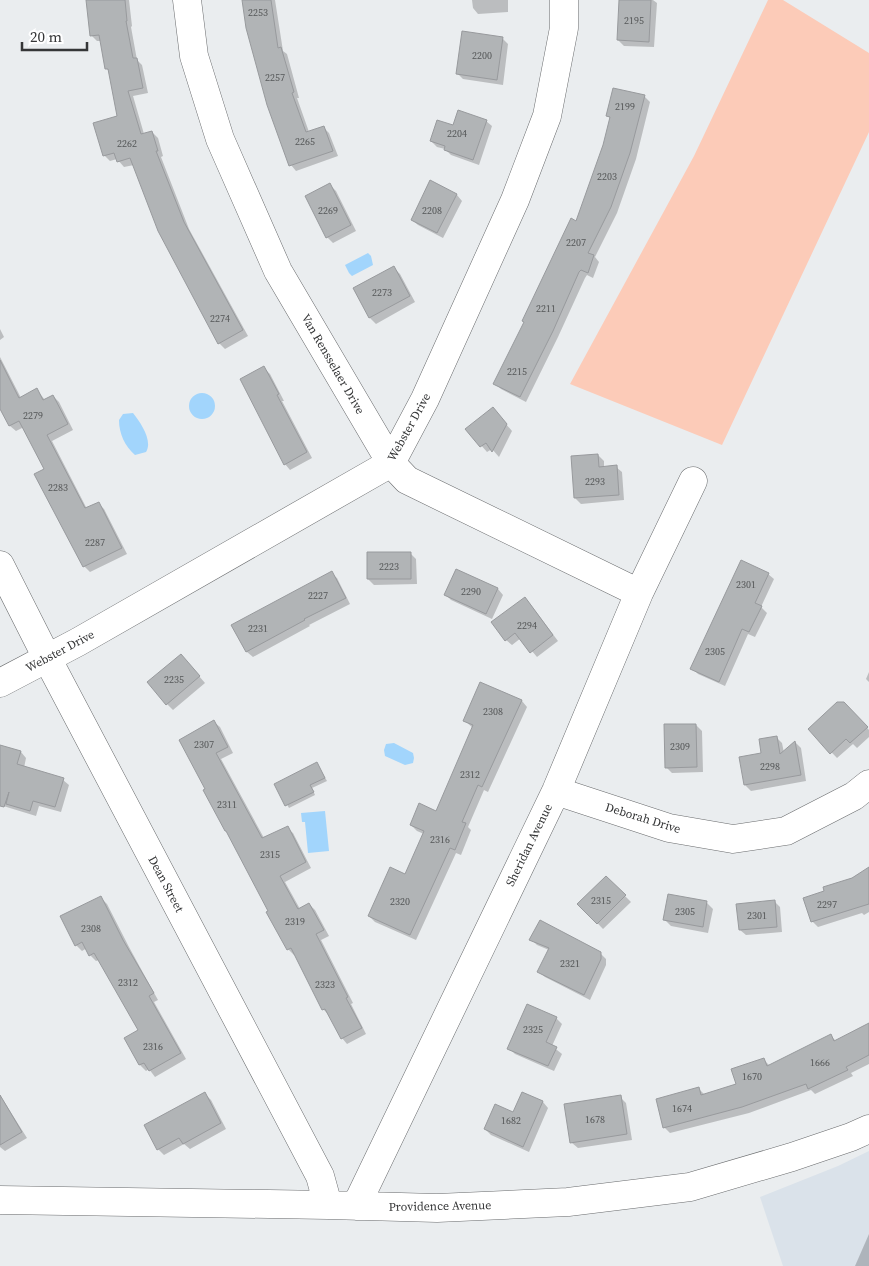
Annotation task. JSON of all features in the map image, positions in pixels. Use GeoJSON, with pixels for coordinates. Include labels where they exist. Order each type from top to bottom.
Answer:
{"type":"FeatureCollection","features":[{"type":"Feature","properties":{"kind":"street","name":"Van Rensselaer Drive"},"geometry":{"type":"LineString","coordinates":[[187,0],[194,56],[220,139],[278,271],[391,463],[407,480],[639,593]]}},
{"type":"Feature","properties":{"kind":"street","name":"Webster Drive"},"geometry":{"type":"LineString","coordinates":[[0,683],[86,637],[391,463],[428,392],[511,209],[547,116],[564,28],[564,0]]}},
{"type":"Feature","properties":{"kind":"street","name":"Sheridan Avenue"},"geometry":{"type":"LineString","coordinates":[[356,1206],[556,791],[639,593],[693,481]]}},
{"type":"Feature","properties":{"kind":"street","name":"Dean Street"},"geometry":{"type":"LineString","coordinates":[[0,565],[47,658],[320,1176],[328,1205]]}},
{"type":"Feature","properties":{"kind":"street","name":"Deborah Drive"},"geometry":{"type":"LineString","coordinates":[[556,791],[669,828],[733,839],[786,831],[854,796],[869,784]]}},
{"type":"Feature","properties":{"kind":"street","name":"Providence Avenue"},"geometry":{"type":"LineString","coordinates":[[0,1200],[437,1208],[568,1202],[690,1187],[792,1158],[869,1129]]}},
{"type":"Feature","properties":{"kind":"shaded area"},"geometry":{"type":"Polygon","coordinates":[[[768,0],[783,0],[869,53],[869,132],[722,445],[570,384],[694,156],[768,0]]]}},
{"type":"Feature","properties":{"kind":"shaded area"},"geometry":{"type":"Polygon","coordinates":[[[869,1151],[869,1266],[783,1266],[760,1197],[838,1166],[869,1151]]]}},
{"type":"Feature","properties":{"kind":"water"},"geometry":{"type":"Polygon","coordinates":[[[368,253],[371,256],[373,265],[352,276],[345,265],[368,253]]]}},
{"type":"Feature","properties":{"kind":"water"},"geometry":{"type":"Polygon","coordinates":[[[202,393],[211,397],[215,406],[211,415],[202,419],[193,415],[189,406],[193,397],[202,393]]]}},
{"type":"Feature","properties":{"kind":"water"},"geometry":{"type":"Polygon","coordinates":[[[133,413],[147,437],[148,443],[146,452],[135,455],[123,439],[119,420],[123,414],[133,413]]]}},
{"type":"Feature","properties":{"kind":"water"},"geometry":{"type":"Polygon","coordinates":[[[394,743],[413,753],[413,763],[405,765],[385,756],[386,744],[394,743]]]}},
{"type":"Feature","properties":{"kind":"water"},"geometry":{"type":"Polygon","coordinates":[[[325,811],[329,851],[308,853],[305,822],[302,822],[301,813],[325,811]]]}},
{"type":"Feature","properties":{"kind":"building"},"geometry":{"type":"Polygon","coordinates":[[[86,0],[125,0],[126,21],[133,58],[137,58],[143,88],[128,91],[141,134],[152,131],[158,151],[156,151],[184,222],[243,330],[218,344],[158,231],[130,158],[117,162],[114,153],[103,156],[93,123],[117,116],[108,69],[105,69],[99,35],[90,36],[86,0]]]}},
{"type":"Feature","properties":{"kind":"building"},"geometry":{"type":"Polygon","coordinates":[[[242,0],[271,0],[278,48],[281,47],[294,92],[292,93],[306,132],[324,126],[333,151],[289,166],[267,105],[246,28],[242,0]]]}},
{"type":"Feature","properties":{"kind":"building"},"geometry":{"type":"Polygon","coordinates":[[[619,0],[651,0],[649,42],[617,40],[619,0]]]}},
{"type":"Feature","properties":{"kind":"building"},"geometry":{"type":"Polygon","coordinates":[[[462,31],[503,37],[497,80],[456,74],[462,31]]]}},
{"type":"Feature","properties":{"kind":"building"},"geometry":{"type":"Polygon","coordinates":[[[613,88],[645,95],[630,153],[611,207],[588,253],[594,255],[588,273],[581,270],[579,272],[553,331],[520,397],[493,384],[524,322],[522,321],[571,218],[576,221],[603,145],[610,117],[606,116],[613,88]]]}},
{"type":"Feature","properties":{"kind":"building"},"geometry":{"type":"Polygon","coordinates":[[[458,110],[487,120],[473,160],[444,150],[445,146],[430,141],[437,120],[453,125],[458,110]]]}},
{"type":"Feature","properties":{"kind":"building"},"geometry":{"type":"Polygon","coordinates":[[[430,180],[457,194],[437,233],[411,220],[430,180]]]}},
{"type":"Feature","properties":{"kind":"building"},"geometry":{"type":"Polygon","coordinates":[[[330,183],[351,225],[326,238],[305,196],[330,183]]]}},
{"type":"Feature","properties":{"kind":"building"},"geometry":{"type":"Polygon","coordinates":[[[394,266],[410,296],[369,318],[353,288],[394,266]]]}},
{"type":"Feature","properties":{"kind":"building"},"geometry":{"type":"Polygon","coordinates":[[[0,360],[19,398],[37,388],[43,400],[53,395],[68,424],[47,435],[85,508],[99,502],[122,548],[83,567],[34,474],[44,469],[19,421],[9,426],[0,409],[0,360]]]}},
{"type":"Feature","properties":{"kind":"building"},"geometry":{"type":"Polygon","coordinates":[[[264,366],[307,452],[284,465],[240,379],[264,366]]]}},
{"type":"Feature","properties":{"kind":"building"},"geometry":{"type":"Polygon","coordinates":[[[493,407],[507,424],[492,452],[486,443],[480,447],[465,429],[493,407]]]}},
{"type":"Feature","properties":{"kind":"building"},"geometry":{"type":"Polygon","coordinates":[[[598,454],[599,467],[617,465],[619,495],[574,498],[571,456],[598,454]]]}},
{"type":"Feature","properties":{"kind":"building"},"geometry":{"type":"Polygon","coordinates":[[[367,552],[411,552],[411,579],[367,579],[367,552]]]}},
{"type":"Feature","properties":{"kind":"building"},"geometry":{"type":"Polygon","coordinates":[[[741,560],[769,573],[755,603],[762,606],[749,632],[742,629],[719,682],[690,669],[741,560]]]}},
{"type":"Feature","properties":{"kind":"building"},"geometry":{"type":"Polygon","coordinates":[[[456,569],[498,588],[486,614],[444,595],[456,569]]]}},
{"type":"Feature","properties":{"kind":"building"},"geometry":{"type":"Polygon","coordinates":[[[332,571],[346,598],[246,652],[231,625],[332,571]]]}},
{"type":"Feature","properties":{"kind":"building"},"geometry":{"type":"Polygon","coordinates":[[[525,597],[553,635],[530,653],[515,633],[505,641],[491,622],[525,597]]]}},
{"type":"Feature","properties":{"kind":"building"},"geometry":{"type":"Polygon","coordinates":[[[181,654],[200,676],[166,705],[147,682],[181,654]]]}},
{"type":"Feature","properties":{"kind":"building"},"geometry":{"type":"Polygon","coordinates":[[[480,682],[522,700],[482,787],[478,785],[462,822],[466,823],[455,850],[450,848],[410,935],[368,916],[390,867],[405,874],[424,831],[410,825],[419,803],[436,811],[473,725],[463,721],[480,682]]]}},
{"type":"Feature","properties":{"kind":"building"},"geometry":{"type":"Polygon","coordinates":[[[837,702],[844,702],[868,727],[850,743],[846,739],[830,754],[808,729],[837,702]]]}},
{"type":"Feature","properties":{"kind":"building"},"geometry":{"type":"Polygon","coordinates":[[[214,720],[228,747],[216,753],[262,838],[288,826],[306,862],[280,876],[298,909],[309,903],[324,930],[316,934],[362,1028],[341,1039],[325,1009],[322,1010],[291,948],[287,950],[266,912],[268,911],[203,790],[205,789],[179,740],[214,720]]]}},
{"type":"Feature","properties":{"kind":"building"},"geometry":{"type":"Polygon","coordinates":[[[664,724],[696,724],[697,767],[665,768],[664,724]]]}},
{"type":"Feature","properties":{"kind":"building"},"geometry":{"type":"Polygon","coordinates":[[[777,736],[780,754],[795,741],[801,775],[744,785],[739,757],[761,753],[759,739],[777,736]]]}},
{"type":"Feature","properties":{"kind":"building"},"geometry":{"type":"Polygon","coordinates":[[[0,745],[21,751],[17,764],[64,778],[55,807],[33,801],[30,811],[6,804],[9,792],[4,807],[0,806],[0,745]]]}},
{"type":"Feature","properties":{"kind":"building"},"geometry":{"type":"Polygon","coordinates":[[[317,762],[325,778],[310,785],[314,792],[285,806],[274,784],[317,762]]]}},
{"type":"Feature","properties":{"kind":"building"},"geometry":{"type":"Polygon","coordinates":[[[869,867],[869,904],[811,922],[803,898],[824,891],[823,887],[852,878],[869,867]]]}},
{"type":"Feature","properties":{"kind":"building"},"geometry":{"type":"Polygon","coordinates":[[[606,876],[626,895],[597,924],[577,904],[606,876]]]}},
{"type":"Feature","properties":{"kind":"building"},"geometry":{"type":"Polygon","coordinates":[[[668,894],[707,901],[703,927],[663,920],[668,894]]]}},
{"type":"Feature","properties":{"kind":"building"},"geometry":{"type":"Polygon","coordinates":[[[101,896],[123,940],[154,993],[149,996],[181,1053],[149,1071],[144,1063],[139,1065],[124,1038],[138,1030],[94,953],[89,956],[82,942],[75,946],[60,916],[101,896]]]}},
{"type":"Feature","properties":{"kind":"building"},"geometry":{"type":"Polygon","coordinates":[[[775,900],[777,927],[739,930],[736,904],[775,900]]]}},
{"type":"Feature","properties":{"kind":"building"},"geometry":{"type":"Polygon","coordinates":[[[540,920],[601,952],[601,959],[584,995],[537,972],[549,948],[529,940],[540,920]]]}},
{"type":"Feature","properties":{"kind":"building"},"geometry":{"type":"Polygon","coordinates":[[[527,1004],[557,1017],[546,1042],[557,1047],[548,1066],[507,1049],[527,1004]]]}},
{"type":"Feature","properties":{"kind":"building"},"geometry":{"type":"Polygon","coordinates":[[[869,1023],[869,1055],[846,1067],[848,1070],[808,1089],[806,1084],[742,1107],[663,1128],[656,1099],[699,1087],[701,1095],[736,1084],[731,1069],[764,1058],[767,1066],[831,1034],[834,1041],[869,1023]]]}},
{"type":"Feature","properties":{"kind":"building"},"geometry":{"type":"Polygon","coordinates":[[[205,1092],[221,1123],[183,1144],[179,1138],[157,1150],[144,1125],[205,1092]]]}},
{"type":"Feature","properties":{"kind":"building"},"geometry":{"type":"Polygon","coordinates":[[[522,1092],[543,1101],[523,1147],[484,1129],[495,1104],[513,1112],[522,1092]]]}},
{"type":"Feature","properties":{"kind":"building"},"geometry":{"type":"Polygon","coordinates":[[[0,1095],[22,1132],[0,1145],[0,1095]]]}},
{"type":"Feature","properties":{"kind":"building"},"geometry":{"type":"Polygon","coordinates":[[[621,1095],[627,1134],[570,1143],[564,1104],[621,1095]]]}}]}
